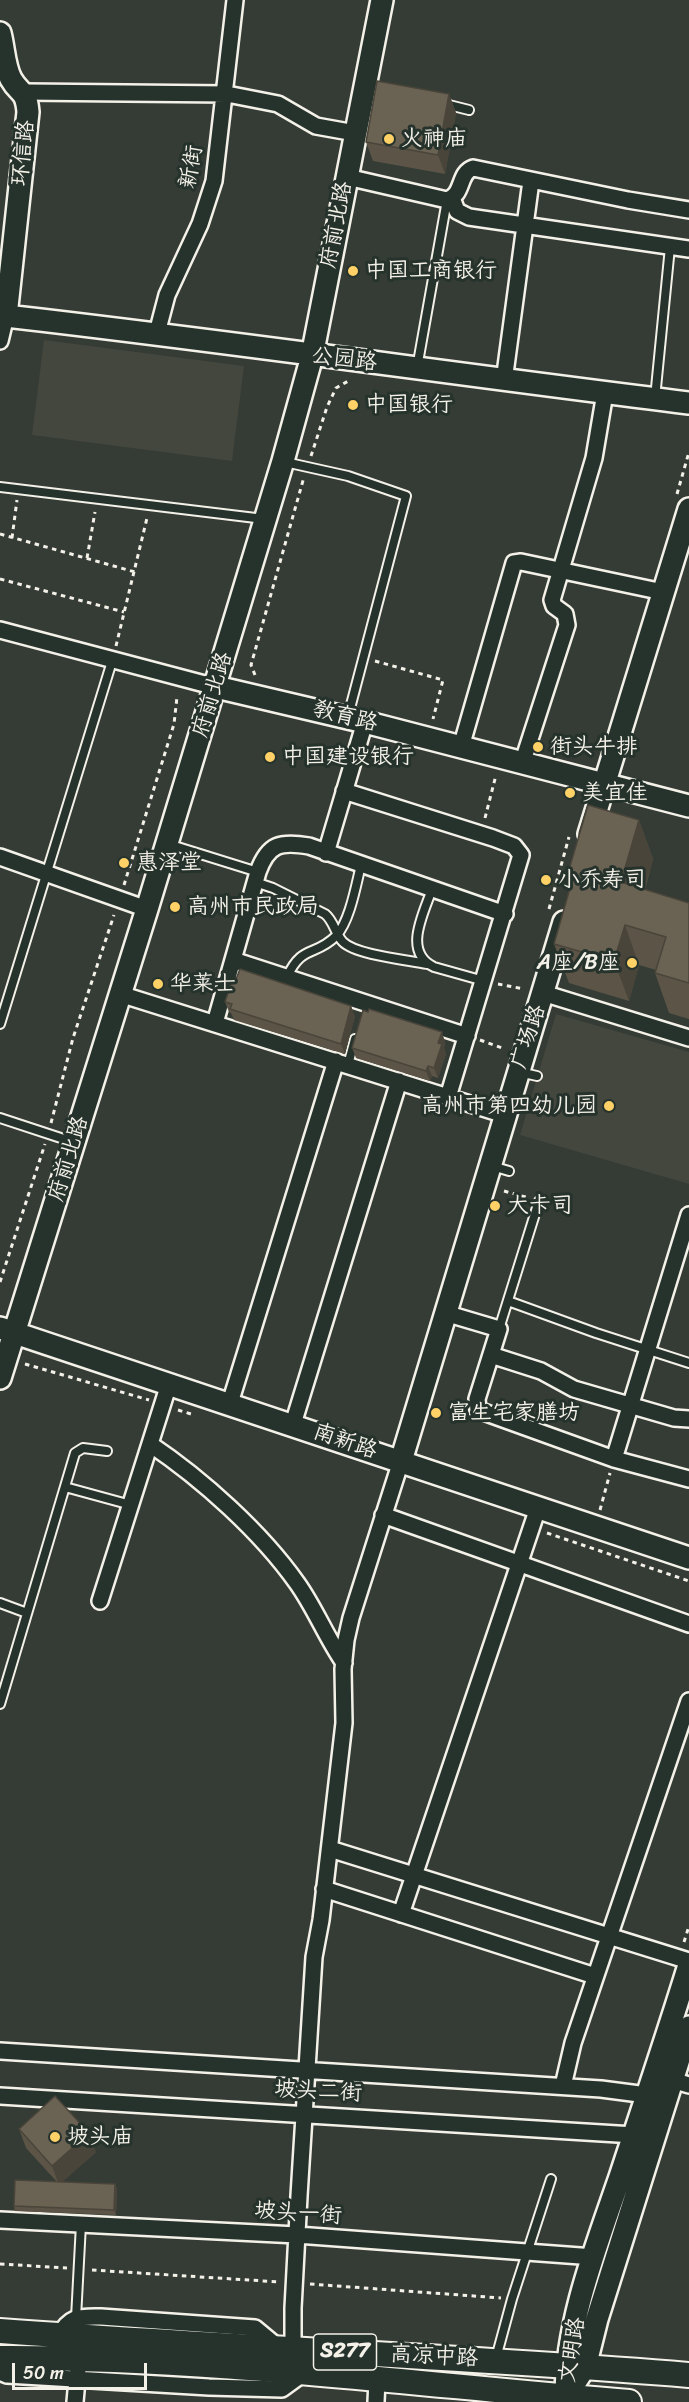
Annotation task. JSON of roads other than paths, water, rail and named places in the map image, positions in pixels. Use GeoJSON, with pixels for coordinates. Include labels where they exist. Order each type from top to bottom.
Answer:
{"type":"FeatureCollection","features":[{"type":"Feature","properties":{"kind":"main road","name":"高凉中路"},"geometry":{"type":"LineString","coordinates":[[0,2331],[73,2345],[141,2372],[209,2385],[304,2373],[376,2391],[629,2402]]}},
{"type":"Feature","properties":{"kind":"main road","name":"高凉中路"},"geometry":{"type":"LineString","coordinates":[[0,2358],[73,2345],[187,2334],[287,2350],[496,2360],[689,2375]]}},
{"type":"Feature","properties":{"kind":"street","name":"新街"},"geometry":{"type":"LineString","coordinates":[[157,333],[167,295],[200,224],[210,196],[218,161],[223,94],[235,0]]}},
{"type":"Feature","properties":{"kind":"street","name":"府前北路"},"geometry":{"type":"LineString","coordinates":[[3,1369],[7,1330],[74,1143],[216,687],[283,461],[312,356],[355,133],[370,87],[382,0]]}},
{"type":"Feature","properties":{"kind":"street","name":"环信路"},"geometry":{"type":"LineString","coordinates":[[0,33],[7,68],[12,80],[24,92],[28,112],[3,316]]}},
{"type":"Feature","properties":{"kind":"street"},"geometry":{"type":"LineString","coordinates":[[24,92],[223,94],[278,104],[316,126],[355,133]]}},
{"type":"Feature","properties":{"kind":"street"},"geometry":{"type":"LineString","coordinates":[[449,199],[460,187],[465,173],[472,168],[689,210]]}},
{"type":"Feature","properties":{"kind":"street"},"geometry":{"type":"LineString","coordinates":[[347,177],[449,199],[457,212],[463,216],[689,249]]}},
{"type":"Feature","properties":{"kind":"street"},"geometry":{"type":"LineString","coordinates":[[504,381],[531,181]]}},
{"type":"Feature","properties":{"kind":"street"},"geometry":{"type":"LineString","coordinates":[[0,341],[3,316]]}},
{"type":"Feature","properties":{"kind":"street","name":"公园路"},"geometry":{"type":"LineString","coordinates":[[3,316],[157,333],[312,356],[689,404]]}},
{"type":"Feature","properties":{"kind":"street"},"geometry":{"type":"LineString","coordinates":[[522,764],[567,624],[565,614],[552,603],[594,458],[605,393]]}},
{"type":"Feature","properties":{"kind":"street"},"geometry":{"type":"LineString","coordinates":[[583,855],[689,509]]}},
{"type":"Feature","properties":{"kind":"street"},"geometry":{"type":"LineString","coordinates":[[460,747],[514,563],[521,562],[663,592]]}},
{"type":"Feature","properties":{"kind":"street","name":"教育路"},"geometry":{"type":"LineString","coordinates":[[0,630],[689,806]]}},
{"type":"Feature","properties":{"kind":"street"},"geometry":{"type":"LineString","coordinates":[[326,852],[344,791],[356,720]]}},
{"type":"Feature","properties":{"kind":"street"},"geometry":{"type":"LineString","coordinates":[[344,791],[481,834],[514,846],[521,855],[448,1097]]}},
{"type":"Feature","properties":{"kind":"street"},"geometry":{"type":"LineString","coordinates":[[215,1023],[256,877],[265,855],[281,844],[299,844],[326,852],[505,914]]}},
{"type":"Feature","properties":{"kind":"street"},"geometry":{"type":"LineString","coordinates":[[0,857],[147,909]]}},
{"type":"Feature","properties":{"kind":"street","name":"广场路"},"geometry":{"type":"LineString","coordinates":[[401,1461],[445,1313],[495,1174],[505,1115],[526,1068],[543,993],[570,901]]}},
{"type":"Feature","properties":{"kind":"street"},"geometry":{"type":"LineString","coordinates":[[233,960],[287,977],[364,1008],[467,1036]]}},
{"type":"Feature","properties":{"kind":"street"},"geometry":{"type":"LineString","coordinates":[[543,993],[689,1038]]}},
{"type":"Feature","properties":{"kind":"street"},"geometry":{"type":"LineString","coordinates":[[120,994],[505,1115]]}},
{"type":"Feature","properties":{"kind":"street"},"geometry":{"type":"LineString","coordinates":[[230,1403],[342,1063]]}},
{"type":"Feature","properties":{"kind":"street"},"geometry":{"type":"LineString","coordinates":[[293,1424],[399,1081]]}},
{"type":"Feature","properties":{"kind":"street"},"geometry":{"type":"LineString","coordinates":[[614,1459],[689,1215]]}},
{"type":"Feature","properties":{"kind":"street"},"geometry":{"type":"LineString","coordinates":[[445,1313],[499,1329],[477,1399],[478,1410],[614,1459],[689,1479]]}},
{"type":"Feature","properties":{"kind":"street","name":"南新路"},"geometry":{"type":"LineString","coordinates":[[7,1330],[401,1461],[535,1518],[595,1527],[689,1558]]}},
{"type":"Feature","properties":{"kind":"street"},"geometry":{"type":"LineString","coordinates":[[491,1355],[541,1371],[574,1389],[674,1418],[689,1419]]}},
{"type":"Feature","properties":{"kind":"street"},"geometry":{"type":"LineString","coordinates":[[100,1601],[169,1384]]}},
{"type":"Feature","properties":{"kind":"street"},"geometry":{"type":"LineString","coordinates":[[150,1444],[181,1465],[210,1490],[272,1553],[298,1584],[330,1643],[344,1663]]}},
{"type":"Feature","properties":{"kind":"street"},"geometry":{"type":"LineString","coordinates":[[287,2350],[294,2283],[314,1957],[330,1849],[344,1723],[344,1663],[351,1618],[401,1461]]}},
{"type":"Feature","properties":{"kind":"street"},"geometry":{"type":"LineString","coordinates":[[383,1515],[689,1624]]}},
{"type":"Feature","properties":{"kind":"street"},"geometry":{"type":"LineString","coordinates":[[401,1914],[535,1518]]}},
{"type":"Feature","properties":{"kind":"street"},"geometry":{"type":"LineString","coordinates":[[563,2086],[573,2043],[594,1976],[689,1701]]}},
{"type":"Feature","properties":{"kind":"street"},"geometry":{"type":"LineString","coordinates":[[330,1849],[689,1963]]}},
{"type":"Feature","properties":{"kind":"street"},"geometry":{"type":"LineString","coordinates":[[324,1889],[594,1976]]}},
{"type":"Feature","properties":{"kind":"street","name":"文明路"},"geometry":{"type":"LineString","coordinates":[[575,2366],[576,2318],[689,1963]]}},
{"type":"Feature","properties":{"kind":"street","name":"文明路"},"geometry":{"type":"LineString","coordinates":[[566,2399],[575,2366],[597,2319],[680,2082],[689,2027]]}},
{"type":"Feature","properties":{"kind":"street"},"geometry":{"type":"LineString","coordinates":[[0,2051],[563,2086],[647,2096]]}},
{"type":"Feature","properties":{"kind":"street","name":"坡头二街"},"geometry":{"type":"LineString","coordinates":[[0,2096],[634,2135]]}},
{"type":"Feature","properties":{"kind":"street","name":"坡头一街"},"geometry":{"type":"LineString","coordinates":[[0,2220],[297,2235],[594,2257]]}},
{"type":"Feature","properties":{"kind":"street"},"geometry":{"type":"LineString","coordinates":[[0,2372],[73,2345],[75,2402]]}},
{"type":"Feature","properties":{"kind":"lane"},"geometry":{"type":"LineString","coordinates":[[439,102],[469,110]]}},
{"type":"Feature","properties":{"kind":"lane"},"geometry":{"type":"LineString","coordinates":[[417,369],[449,199]]}},
{"type":"Feature","properties":{"kind":"lane"},"geometry":{"type":"LineString","coordinates":[[655,399],[670,247]]}},
{"type":"Feature","properties":{"kind":"lane"},"geometry":{"type":"LineString","coordinates":[[283,461],[348,476],[406,496],[363,657],[356,720]]}},
{"type":"Feature","properties":{"kind":"lane"},"geometry":{"type":"LineString","coordinates":[[0,487],[265,519]]}},
{"type":"Feature","properties":{"kind":"lane"},"geometry":{"type":"LineString","coordinates":[[0,1024],[113,658]]}},
{"type":"Feature","properties":{"kind":"lane"},"geometry":{"type":"LineString","coordinates":[[167,843],[256,877],[326,914],[342,941],[356,949],[427,964],[484,981]]}},
{"type":"Feature","properties":{"kind":"lane"},"geometry":{"type":"LineString","coordinates":[[287,977],[294,963],[304,954],[325,946],[345,924],[361,865]]}},
{"type":"Feature","properties":{"kind":"lane"},"geometry":{"type":"LineString","coordinates":[[427,964],[417,952],[416,938],[432,889]]}},
{"type":"Feature","properties":{"kind":"lane"},"geometry":{"type":"LineString","coordinates":[[342,1063],[357,1034]]}},
{"type":"Feature","properties":{"kind":"lane"},"geometry":{"type":"LineString","coordinates":[[0,1118],[74,1143]]}},
{"type":"Feature","properties":{"kind":"lane"},"geometry":{"type":"LineString","coordinates":[[499,1329],[539,1201]]}},
{"type":"Feature","properties":{"kind":"lane"},"geometry":{"type":"LineString","coordinates":[[508,1301],[689,1363]]}},
{"type":"Feature","properties":{"kind":"lane"},"geometry":{"type":"LineString","coordinates":[[0,1704],[75,1453],[80,1449],[92,1448],[107,1451]]}},
{"type":"Feature","properties":{"kind":"lane"},"geometry":{"type":"LineString","coordinates":[[65,1487],[131,1505]]}},
{"type":"Feature","properties":{"kind":"lane"},"geometry":{"type":"LineString","coordinates":[[0,1604],[27,1613]]}},
{"type":"Feature","properties":{"kind":"lane"},"geometry":{"type":"LineString","coordinates":[[496,2360],[512,2299],[551,2179]]}},
{"type":"Feature","properties":{"kind":"lane"},"geometry":{"type":"LineString","coordinates":[[73,2345],[81,2224]]}},
{"type":"Feature","properties":{"kind":"place","name":"火神庙"},"geometry":{"type":"Point","coordinates":[389,139]}},
{"type":"Feature","properties":{"kind":"place","name":"中国工商银行"},"geometry":{"type":"Point","coordinates":[353,271]}},
{"type":"Feature","properties":{"kind":"place","name":"中国银行"},"geometry":{"type":"Point","coordinates":[353,405]}},
{"type":"Feature","properties":{"kind":"place","name":"街头牛排"},"geometry":{"type":"Point","coordinates":[538,747]}},
{"type":"Feature","properties":{"kind":"place","name":"中国建设银行"},"geometry":{"type":"Point","coordinates":[270,757]}},
{"type":"Feature","properties":{"kind":"place","name":"美宜佳"},"geometry":{"type":"Point","coordinates":[570,793]}},
{"type":"Feature","properties":{"kind":"place","name":"惠泽堂"},"geometry":{"type":"Point","coordinates":[124,863]}},
{"type":"Feature","properties":{"kind":"place","name":"小乔寿司"},"geometry":{"type":"Point","coordinates":[546,880]}},
{"type":"Feature","properties":{"kind":"place","name":"高州市民政局"},"geometry":{"type":"Point","coordinates":[175,907]}},
{"type":"Feature","properties":{"kind":"place","name":"A座/B座"},"geometry":{"type":"Point","coordinates":[632,963]}},
{"type":"Feature","properties":{"kind":"place","name":"华莱士"},"geometry":{"type":"Point","coordinates":[158,984]}},
{"type":"Feature","properties":{"kind":"place","name":"高州市第四幼儿园"},"geometry":{"type":"Point","coordinates":[609,1106]}},
{"type":"Feature","properties":{"kind":"place","name":"大卡司"},"geometry":{"type":"Point","coordinates":[495,1206]}},
{"type":"Feature","properties":{"kind":"place","name":"富生宅家膳坊"},"geometry":{"type":"Point","coordinates":[436,1413]}},
{"type":"Feature","properties":{"kind":"place","name":"坡头庙"},"geometry":{"type":"Point","coordinates":[55,2137]}}]}
